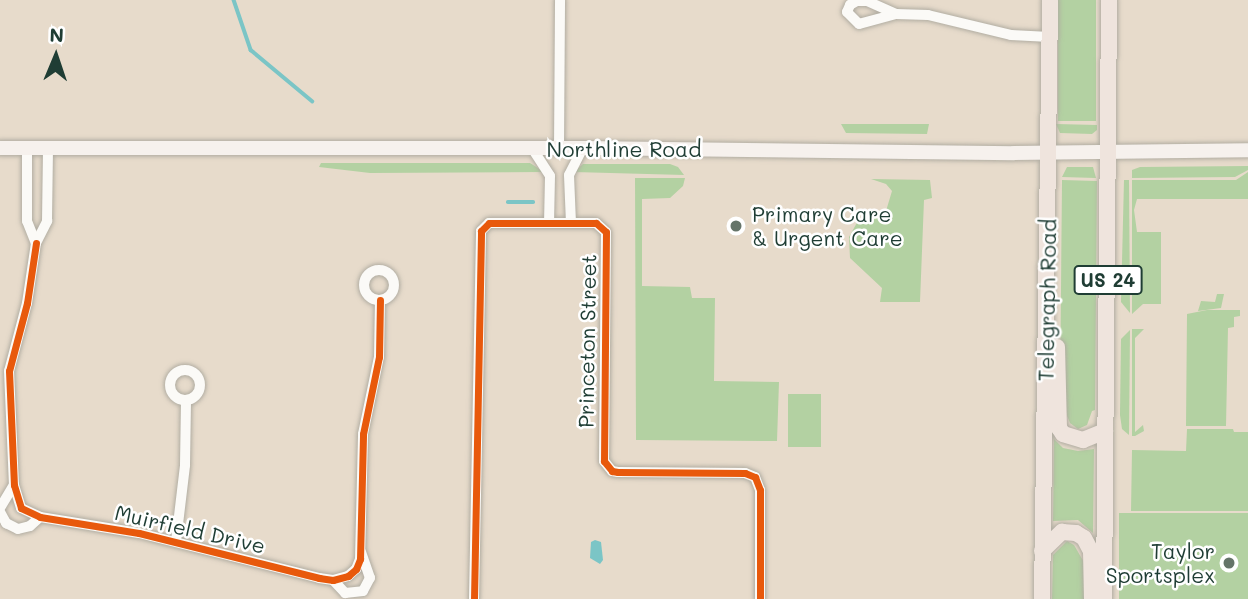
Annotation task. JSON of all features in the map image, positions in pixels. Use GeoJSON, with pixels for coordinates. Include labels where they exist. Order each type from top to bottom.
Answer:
{"type":"FeatureCollection","features":[{"type":"Feature","properties":{"kind":"main road","name":"Telegraph Road"},"geometry":{"type":"LineString","coordinates":[[1042,599],[1050,0]]}},
{"type":"Feature","properties":{"kind":"main road"},"geometry":{"type":"LineString","coordinates":[[1101,0],[1109,20]]}},
{"type":"Feature","properties":{"kind":"main road","name":"US 24"},"geometry":{"type":"LineString","coordinates":[[1104,599],[1110,0]]}},
{"type":"Feature","properties":{"kind":"main road","name":"Northline Road"},"geometry":{"type":"LineString","coordinates":[[0,148],[583,148],[1049,153],[1248,150]]}},
{"type":"Feature","properties":{"kind":"main road"},"geometry":{"type":"LineString","coordinates":[[1049,192],[1058,223],[1059,428],[1063,434],[1083,440],[1105,430]]}},
{"type":"Feature","properties":{"kind":"main road"},"geometry":{"type":"LineString","coordinates":[[1042,551],[1062,532],[1076,533],[1084,538],[1091,551],[1092,599]]}},
{"type":"Feature","properties":{"kind":"street"},"geometry":{"type":"LineString","coordinates":[[559,148],[560,0]]}},
{"type":"Feature","properties":{"kind":"street"},"geometry":{"type":"LineString","coordinates":[[896,13],[928,15],[1011,35],[1050,37]]}},
{"type":"Feature","properties":{"kind":"street"},"geometry":{"type":"LineString","coordinates":[[40,517],[21,508],[14,485],[9,370],[27,303],[36,243],[47,221],[48,147]]}},
{"type":"Feature","properties":{"kind":"street"},"geometry":{"type":"LineString","coordinates":[[27,148],[27,220],[36,243]]}},
{"type":"Feature","properties":{"kind":"street"},"geometry":{"type":"LineString","coordinates":[[532,148],[550,176],[549,223]]}},
{"type":"Feature","properties":{"kind":"street","name":"Princeton Street"},"geometry":{"type":"LineString","coordinates":[[571,223],[569,175],[583,148]]}},
{"type":"Feature","properties":{"kind":"street","name":"Princeton Street"},"geometry":{"type":"LineString","coordinates":[[474,599],[481,231],[489,223],[596,223],[606,232],[604,461],[612,471],[618,472],[745,472],[755,477],[760,490],[760,599]]}},
{"type":"Feature","properties":{"kind":"street"},"geometry":{"type":"LineString","coordinates":[[333,580],[356,569],[361,552],[363,434],[379,357],[380,300]]}},
{"type":"Feature","properties":{"kind":"street"},"geometry":{"type":"LineString","coordinates":[[176,541],[185,465],[186,400]]}},
{"type":"Feature","properties":{"kind":"street","name":"Muirfield Drive"},"geometry":{"type":"LineString","coordinates":[[14,485],[0,510],[6,523],[18,529],[30,526],[40,517],[176,541],[333,580],[345,593],[363,591],[370,578],[361,552]]}},
{"type":"Feature","properties":{"kind":"green space"},"geometry":{"type":"Polygon","coordinates":[[[1058,0],[1096,0],[1096,121],[1058,121],[1058,0]]]}},
{"type":"Feature","properties":{"kind":"green space"},"geometry":{"type":"Polygon","coordinates":[[[841,124],[929,124],[927,134],[846,133],[841,124]]]}},
{"type":"Feature","properties":{"kind":"green space"},"geometry":{"type":"Polygon","coordinates":[[[1056,124],[1097,125],[1097,130],[1092,134],[1060,133],[1056,124]]]}},
{"type":"Feature","properties":{"kind":"green space"},"geometry":{"type":"Polygon","coordinates":[[[321,163],[530,163],[544,172],[370,173],[319,167],[321,163]]]}},
{"type":"Feature","properties":{"kind":"green space"},"geometry":{"type":"Polygon","coordinates":[[[583,164],[670,164],[678,167],[684,175],[574,172],[583,164]]]}},
{"type":"Feature","properties":{"kind":"green space"},"geometry":{"type":"Polygon","coordinates":[[[1248,166],[1248,170],[1235,177],[1132,178],[1132,170],[1140,167],[1248,166]]]}},
{"type":"Feature","properties":{"kind":"green space"},"geometry":{"type":"Polygon","coordinates":[[[1067,167],[1093,167],[1096,178],[1062,177],[1067,167]]]}},
{"type":"Feature","properties":{"kind":"green space"},"geometry":{"type":"Polygon","coordinates":[[[1248,172],[1248,199],[1137,199],[1134,210],[1137,232],[1161,232],[1161,304],[1143,304],[1132,314],[1132,180],[1236,180],[1248,172]]]}},
{"type":"Feature","properties":{"kind":"green space"},"geometry":{"type":"Polygon","coordinates":[[[635,178],[685,178],[683,186],[670,198],[642,199],[642,286],[690,287],[692,298],[715,298],[714,381],[779,382],[777,441],[636,440],[635,178]]]}},
{"type":"Feature","properties":{"kind":"green space"},"geometry":{"type":"Polygon","coordinates":[[[871,179],[930,180],[932,198],[924,200],[920,302],[880,302],[882,288],[850,258],[849,237],[859,219],[877,218],[886,211],[892,191],[886,184],[871,179]]]}},
{"type":"Feature","properties":{"kind":"green space"},"geometry":{"type":"Polygon","coordinates":[[[1062,180],[1097,181],[1095,410],[1092,411],[1087,425],[1078,429],[1070,423],[1060,398],[1062,180]]]}},
{"type":"Feature","properties":{"kind":"green space"},"geometry":{"type":"Polygon","coordinates":[[[1124,180],[1129,180],[1130,313],[1121,302],[1124,180]]]}},
{"type":"Feature","properties":{"kind":"green space"},"geometry":{"type":"Polygon","coordinates":[[[1217,294],[1224,294],[1221,308],[1198,311],[1201,301],[1215,302],[1217,294]]]}},
{"type":"Feature","properties":{"kind":"green space"},"geometry":{"type":"Polygon","coordinates":[[[1207,310],[1240,310],[1240,316],[1234,317],[1234,327],[1228,328],[1226,426],[1186,426],[1187,314],[1207,310]]]}},
{"type":"Feature","properties":{"kind":"green space"},"geometry":{"type":"Polygon","coordinates":[[[1132,329],[1144,329],[1135,338],[1135,432],[1143,425],[1144,431],[1135,436],[1132,436],[1132,329]]]}},
{"type":"Feature","properties":{"kind":"green space"},"geometry":{"type":"Polygon","coordinates":[[[1130,330],[1129,435],[1122,429],[1120,415],[1121,339],[1130,330]]]}},
{"type":"Feature","properties":{"kind":"green space"},"geometry":{"type":"Polygon","coordinates":[[[788,394],[821,394],[821,447],[788,447],[788,394]]]}},
{"type":"Feature","properties":{"kind":"green space"},"geometry":{"type":"Polygon","coordinates":[[[1187,429],[1233,429],[1234,432],[1248,432],[1248,511],[1131,511],[1132,450],[1186,451],[1187,429]]]}},
{"type":"Feature","properties":{"kind":"green space"},"geometry":{"type":"Polygon","coordinates":[[[1054,439],[1063,448],[1078,451],[1094,449],[1093,533],[1078,520],[1053,521],[1054,439]]]}},
{"type":"Feature","properties":{"kind":"green space"},"geometry":{"type":"Polygon","coordinates":[[[1119,513],[1248,513],[1248,599],[1119,599],[1119,513]]]}},
{"type":"Feature","properties":{"kind":"green space"},"geometry":{"type":"Polygon","coordinates":[[[1067,541],[1074,545],[1085,564],[1087,599],[1052,599],[1053,555],[1067,541]]]}},
{"type":"Feature","properties":{"kind":"water"},"geometry":{"type":"Polygon","coordinates":[[[591,542],[601,542],[603,560],[600,564],[590,558],[591,542]]]}},
{"type":"Feature","properties":{"kind":"waterway"},"geometry":{"type":"LineString","coordinates":[[234,0],[251,50],[312,101]]}},
{"type":"Feature","properties":{"kind":"waterway"},"geometry":{"type":"LineString","coordinates":[[508,202],[533,202]]}},
{"type":"Feature","properties":{"kind":"cycle path"},"geometry":{"type":"LineString","coordinates":[[474,599],[481,231],[489,223],[596,223],[606,232],[604,461],[612,471],[618,472],[745,473],[755,477],[760,490],[760,599]]}},
{"type":"Feature","properties":{"kind":"cycle path"},"geometry":{"type":"LineString","coordinates":[[36,243],[27,303],[9,371],[14,485],[21,508],[40,517],[139,533],[319,578],[333,580],[348,576],[356,569],[360,559],[363,434],[379,357],[380,300]]}},
{"type":"Feature","properties":{"kind":"place","name":"Primary Care & Urgent Care"},"geometry":{"type":"Point","coordinates":[736,226]}},
{"type":"Feature","properties":{"kind":"place","name":"Taylor Sportsplex"},"geometry":{"type":"Point","coordinates":[1229,563]}}]}
